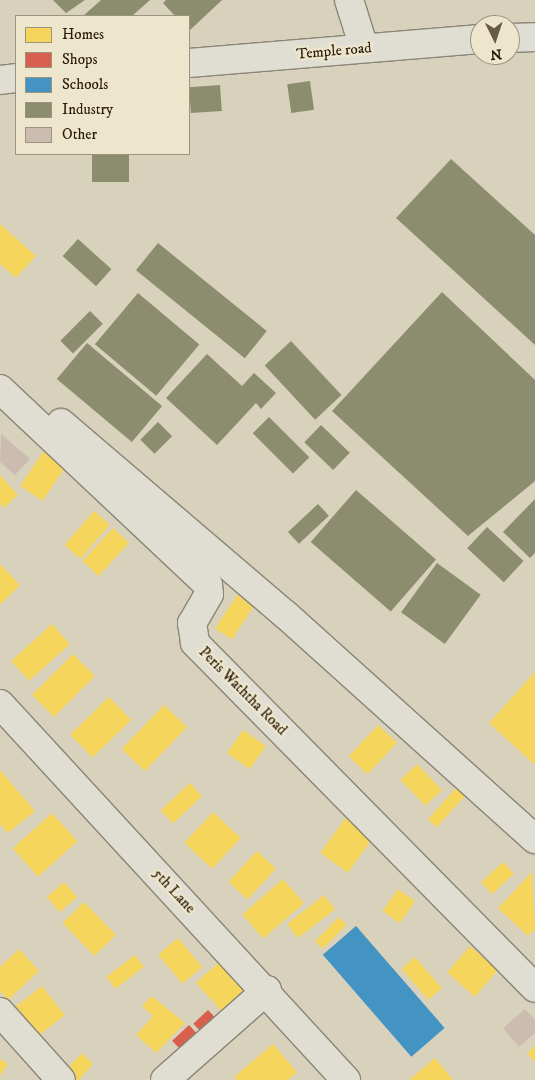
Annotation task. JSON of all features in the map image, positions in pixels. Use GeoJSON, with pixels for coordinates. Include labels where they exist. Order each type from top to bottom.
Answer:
{"type":"FeatureCollection","features":[{"type":"Feature","properties":{"kind":"street"},"geometry":{"type":"LineString","coordinates":[[349,0],[364,48]]}},
{"type":"Feature","properties":{"kind":"street"},"geometry":{"type":"LineString","coordinates":[[520,38],[535,37]]}},
{"type":"Feature","properties":{"kind":"street","name":"Temple road"},"geometry":{"type":"LineString","coordinates":[[190,63],[470,41]]}},
{"type":"Feature","properties":{"kind":"street"},"geometry":{"type":"LineString","coordinates":[[0,80],[15,78]]}},
{"type":"Feature","properties":{"kind":"street"},"geometry":{"type":"LineString","coordinates":[[0,368],[286,615],[535,840]]}},
{"type":"Feature","properties":{"kind":"street","name":"Peris Waththa Road"},"geometry":{"type":"LineString","coordinates":[[0,389],[208,585],[209,594],[192,623],[195,642],[535,988]]}},
{"type":"Feature","properties":{"kind":"street","name":"5th Lane"},"geometry":{"type":"LineString","coordinates":[[0,704],[267,990],[346,1080]]}},
{"type":"Feature","properties":{"kind":"street"},"geometry":{"type":"LineString","coordinates":[[165,1080],[267,990]]}},
{"type":"Feature","properties":{"kind":"street"},"geometry":{"type":"LineString","coordinates":[[0,1012],[61,1080]]}},
{"type":"Feature","properties":{"kind":"building: Homes"},"geometry":{"type":"Polygon","coordinates":[[[0,224],[36,256],[16,278],[0,264],[0,224]]]}},
{"type":"Feature","properties":{"kind":"building: Homes"},"geometry":{"type":"Polygon","coordinates":[[[43,452],[65,467],[42,501],[20,486],[43,452]]]}},
{"type":"Feature","properties":{"kind":"building: Homes"},"geometry":{"type":"Polygon","coordinates":[[[0,475],[18,495],[4,508],[0,503],[0,475]]]}},
{"type":"Feature","properties":{"kind":"building: Homes"},"geometry":{"type":"Polygon","coordinates":[[[94,511],[110,525],[80,559],[64,545],[94,511]]]}},
{"type":"Feature","properties":{"kind":"building: Homes"},"geometry":{"type":"Polygon","coordinates":[[[113,528],[129,543],[98,576],[82,561],[113,528]]]}},
{"type":"Feature","properties":{"kind":"building: Homes"},"geometry":{"type":"Polygon","coordinates":[[[0,564],[20,585],[0,605],[0,564]]]}},
{"type":"Feature","properties":{"kind":"building: Homes"},"geometry":{"type":"Polygon","coordinates":[[[237,595],[254,606],[232,639],[215,629],[237,595]]]}},
{"type":"Feature","properties":{"kind":"building: Homes"},"geometry":{"type":"Polygon","coordinates":[[[52,624],[70,644],[29,681],[11,661],[52,624]]]}},
{"type":"Feature","properties":{"kind":"building: Homes"},"geometry":{"type":"Polygon","coordinates":[[[73,654],[95,676],[54,717],[32,695],[73,654]]]}},
{"type":"Feature","properties":{"kind":"building: Homes"},"geometry":{"type":"Polygon","coordinates":[[[535,672],[535,765],[489,723],[535,672]]]}},
{"type":"Feature","properties":{"kind":"building: Homes"},"geometry":{"type":"Polygon","coordinates":[[[109,697],[131,720],[92,758],[70,735],[109,697]]]}},
{"type":"Feature","properties":{"kind":"building: Homes"},"geometry":{"type":"Polygon","coordinates":[[[164,705],[187,727],[145,771],[122,749],[164,705]]]}},
{"type":"Feature","properties":{"kind":"building: Homes"},"geometry":{"type":"Polygon","coordinates":[[[378,725],[397,743],[368,774],[349,756],[378,725]]]}},
{"type":"Feature","properties":{"kind":"building: Homes"},"geometry":{"type":"Polygon","coordinates":[[[243,730],[266,746],[250,769],[227,753],[243,730]]]}},
{"type":"Feature","properties":{"kind":"building: Homes"},"geometry":{"type":"Polygon","coordinates":[[[417,764],[442,790],[425,806],[400,780],[417,764]]]}},
{"type":"Feature","properties":{"kind":"building: Homes"},"geometry":{"type":"Polygon","coordinates":[[[0,770],[35,811],[8,833],[0,824],[0,770]]]}},
{"type":"Feature","properties":{"kind":"building: Homes"},"geometry":{"type":"Polygon","coordinates":[[[190,783],[202,796],[173,823],[161,810],[190,783]]]}},
{"type":"Feature","properties":{"kind":"building: Homes"},"geometry":{"type":"Polygon","coordinates":[[[456,788],[465,796],[437,827],[428,819],[456,788]]]}},
{"type":"Feature","properties":{"kind":"building: Homes"},"geometry":{"type":"Polygon","coordinates":[[[352,809],[380,829],[348,873],[320,853],[352,809]]]}},
{"type":"Feature","properties":{"kind":"building: Homes"},"geometry":{"type":"Polygon","coordinates":[[[213,812],[241,838],[212,869],[184,843],[213,812]]]}},
{"type":"Feature","properties":{"kind":"building: Homes"},"geometry":{"type":"Polygon","coordinates":[[[52,813],[77,841],[38,877],[13,848],[52,813]]]}},
{"type":"Feature","properties":{"kind":"building: Homes"},"geometry":{"type":"Polygon","coordinates":[[[257,851],[276,869],[247,899],[228,882],[257,851]]]}},
{"type":"Feature","properties":{"kind":"building: Homes"},"geometry":{"type":"Polygon","coordinates":[[[503,862],[514,874],[492,894],[481,882],[503,862]]]}},
{"type":"Feature","properties":{"kind":"building: Homes"},"geometry":{"type":"Polygon","coordinates":[[[532,872],[535,929],[528,936],[498,908],[532,872]]]}},
{"type":"Feature","properties":{"kind":"building: Homes"},"geometry":{"type":"Polygon","coordinates":[[[283,879],[304,903],[263,939],[242,914],[283,879]]]}},
{"type":"Feature","properties":{"kind":"building: Homes"},"geometry":{"type":"Polygon","coordinates":[[[64,882],[77,897],[60,912],[47,897],[64,882]]]}},
{"type":"Feature","properties":{"kind":"building: Homes"},"geometry":{"type":"Polygon","coordinates":[[[398,889],[415,901],[400,923],[383,911],[398,889]]]}},
{"type":"Feature","properties":{"kind":"building: Homes"},"geometry":{"type":"Polygon","coordinates":[[[324,895],[335,909],[298,938],[287,924],[324,895]]]}},
{"type":"Feature","properties":{"kind":"building: Homes"},"geometry":{"type":"Polygon","coordinates":[[[84,902],[116,935],[94,956],[62,923],[84,902]]]}},
{"type":"Feature","properties":{"kind":"building: Homes"},"geometry":{"type":"Polygon","coordinates":[[[339,917],[347,925],[323,949],[315,941],[339,917]]]}},
{"type":"Feature","properties":{"kind":"building: Homes"},"geometry":{"type":"Polygon","coordinates":[[[178,938],[202,967],[183,984],[158,955],[178,938]]]}},
{"type":"Feature","properties":{"kind":"building: Homes"},"geometry":{"type":"Polygon","coordinates":[[[470,946],[498,970],[475,997],[447,972],[470,946]]]}},
{"type":"Feature","properties":{"kind":"building: Homes"},"geometry":{"type":"Polygon","coordinates":[[[19,949],[39,971],[8,1000],[0,991],[0,967],[19,949]]]}},
{"type":"Feature","properties":{"kind":"building: Homes"},"geometry":{"type":"Polygon","coordinates":[[[135,955],[144,967],[115,989],[106,977],[135,955]]]}},
{"type":"Feature","properties":{"kind":"building: Homes"},"geometry":{"type":"Polygon","coordinates":[[[415,957],[442,988],[428,1000],[401,969],[415,957]]]}},
{"type":"Feature","properties":{"kind":"building: Homes"},"geometry":{"type":"Polygon","coordinates":[[[219,962],[245,991],[222,1012],[196,983],[219,962]]]}},
{"type":"Feature","properties":{"kind":"building: Homes"},"geometry":{"type":"Polygon","coordinates":[[[42,986],[65,1015],[39,1035],[16,1006],[42,986]]]}},
{"type":"Feature","properties":{"kind":"building: Homes"},"geometry":{"type":"Polygon","coordinates":[[[152,996],[185,1023],[156,1053],[136,1035],[153,1016],[142,1006],[152,996]]]}},
{"type":"Feature","properties":{"kind":"building: Homes"},"geometry":{"type":"Polygon","coordinates":[[[273,1044],[297,1072],[288,1080],[237,1080],[234,1077],[273,1044]]]}},
{"type":"Feature","properties":{"kind":"building: Homes"},"geometry":{"type":"Polygon","coordinates":[[[535,1045],[535,1062],[527,1054],[535,1045]]]}},
{"type":"Feature","properties":{"kind":"building: Homes"},"geometry":{"type":"Polygon","coordinates":[[[82,1053],[93,1064],[79,1080],[71,1080],[63,1073],[82,1053]]]}},
{"type":"Feature","properties":{"kind":"building: Homes"},"geometry":{"type":"Polygon","coordinates":[[[435,1058],[453,1080],[409,1080],[435,1058]]]}},
{"type":"Feature","properties":{"kind":"building: Homes"},"geometry":{"type":"Polygon","coordinates":[[[0,1059],[8,1064],[0,1076],[0,1059]]]}},
{"type":"Feature","properties":{"kind":"building: Shops"},"geometry":{"type":"Polygon","coordinates":[[[208,1010],[221,1024],[206,1038],[193,1024],[208,1010]]]}},
{"type":"Feature","properties":{"kind":"building: Shops"},"geometry":{"type":"Polygon","coordinates":[[[189,1025],[200,1037],[183,1052],[172,1041],[189,1025]]]}},
{"type":"Feature","properties":{"kind":"building: Schools"},"geometry":{"type":"Polygon","coordinates":[[[356,926],[445,1028],[411,1057],[323,955],[356,926]]]}},
{"type":"Feature","properties":{"kind":"building: Industry"},"geometry":{"type":"Polygon","coordinates":[[[53,0],[85,0],[66,13],[53,0]]]}},
{"type":"Feature","properties":{"kind":"building: Industry"},"geometry":{"type":"Polygon","coordinates":[[[101,0],[150,0],[133,15],[84,15],[101,0]]]}},
{"type":"Feature","properties":{"kind":"building: Industry"},"geometry":{"type":"Polygon","coordinates":[[[166,0],[222,0],[190,30],[190,15],[174,15],[163,3],[166,0]]]}},
{"type":"Feature","properties":{"kind":"building: Industry"},"geometry":{"type":"Polygon","coordinates":[[[310,81],[314,110],[291,113],[287,84],[310,81]]]}},
{"type":"Feature","properties":{"kind":"building: Industry"},"geometry":{"type":"Polygon","coordinates":[[[220,85],[222,111],[191,113],[190,87],[220,85]]]}},
{"type":"Feature","properties":{"kind":"building: Industry"},"geometry":{"type":"Polygon","coordinates":[[[92,155],[129,155],[129,182],[92,182],[92,155]]]}},
{"type":"Feature","properties":{"kind":"building: Industry"},"geometry":{"type":"Polygon","coordinates":[[[451,159],[535,235],[535,345],[396,218],[451,159]]]}},
{"type":"Feature","properties":{"kind":"building: Industry"},"geometry":{"type":"Polygon","coordinates":[[[78,239],[111,269],[96,286],[63,256],[78,239]]]}},
{"type":"Feature","properties":{"kind":"building: Industry"},"geometry":{"type":"Polygon","coordinates":[[[158,243],[267,331],[245,358],[136,270],[158,243]]]}},
{"type":"Feature","properties":{"kind":"building: Industry"},"geometry":{"type":"Polygon","coordinates":[[[442,292],[535,380],[535,481],[468,536],[332,411],[442,292]]]}},
{"type":"Feature","properties":{"kind":"building: Industry"},"geometry":{"type":"Polygon","coordinates":[[[138,293],[199,344],[156,396],[95,344],[138,293]]]}},
{"type":"Feature","properties":{"kind":"building: Industry"},"geometry":{"type":"Polygon","coordinates":[[[90,311],[103,324],[73,353],[60,341],[90,311]]]}},
{"type":"Feature","properties":{"kind":"building: Industry"},"geometry":{"type":"Polygon","coordinates":[[[291,341],[341,395],[315,420],[265,366],[291,341]]]}},
{"type":"Feature","properties":{"kind":"building: Industry"},"geometry":{"type":"Polygon","coordinates":[[[87,343],[162,406],[132,442],[57,379],[87,343]]]}},
{"type":"Feature","properties":{"kind":"building: Industry"},"geometry":{"type":"Polygon","coordinates":[[[207,354],[242,386],[254,373],[276,393],[261,409],[256,403],[217,445],[166,398],[207,354]]]}},
{"type":"Feature","properties":{"kind":"building: Industry"},"geometry":{"type":"Polygon","coordinates":[[[269,417],[309,457],[293,474],[253,433],[269,417]]]}},
{"type":"Feature","properties":{"kind":"building: Industry"},"geometry":{"type":"Polygon","coordinates":[[[158,422],[172,436],[154,454],[140,440],[158,422]]]}},
{"type":"Feature","properties":{"kind":"building: Industry"},"geometry":{"type":"Polygon","coordinates":[[[321,425],[350,453],[333,470],[304,442],[321,425]]]}},
{"type":"Feature","properties":{"kind":"building: Industry"},"geometry":{"type":"Polygon","coordinates":[[[356,490],[436,560],[391,612],[311,542],[356,490]]]}},
{"type":"Feature","properties":{"kind":"building: Industry"},"geometry":{"type":"Polygon","coordinates":[[[535,499],[535,553],[530,558],[503,532],[535,499]]]}},
{"type":"Feature","properties":{"kind":"building: Industry"},"geometry":{"type":"Polygon","coordinates":[[[318,504],[329,516],[299,544],[288,532],[318,504]]]}},
{"type":"Feature","properties":{"kind":"building: Industry"},"geometry":{"type":"Polygon","coordinates":[[[487,527],[524,561],[504,582],[467,548],[487,527]]]}},
{"type":"Feature","properties":{"kind":"building: Industry"},"geometry":{"type":"Polygon","coordinates":[[[437,563],[481,595],[445,644],[401,612],[437,563]]]}},
{"type":"Feature","properties":{"kind":"building: Other"},"geometry":{"type":"Polygon","coordinates":[[[1,434],[30,459],[15,475],[0,462],[1,434]]]}},
{"type":"Feature","properties":{"kind":"building: Other"},"geometry":{"type":"Polygon","coordinates":[[[525,1009],[535,1020],[535,1033],[519,1047],[503,1028],[525,1009]]]}}]}
